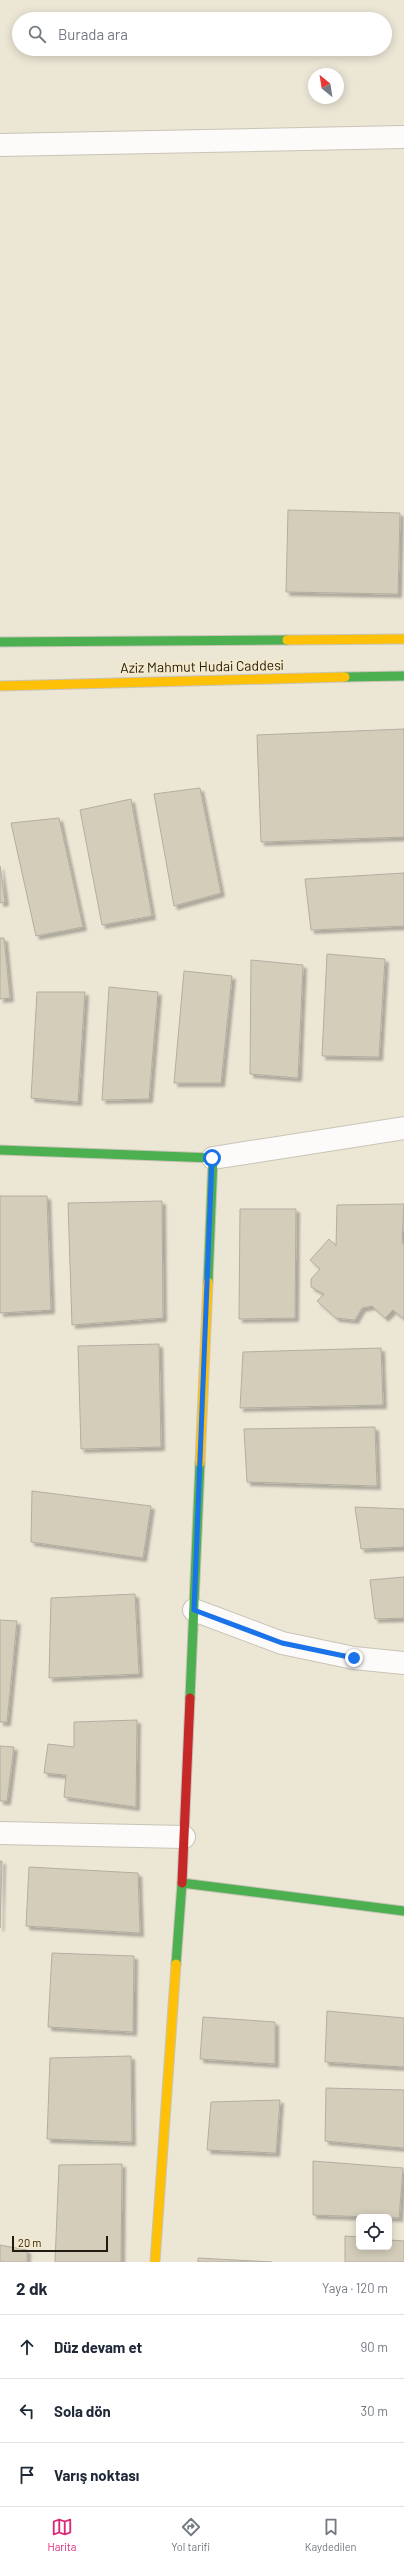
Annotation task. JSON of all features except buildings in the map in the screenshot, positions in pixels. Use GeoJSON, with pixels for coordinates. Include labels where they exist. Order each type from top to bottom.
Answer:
{"type":"FeatureCollection","features":[{"type":"Feature","properties":{"kind":"street"},"geometry":{"type":"LineString","coordinates":[[0,145],[404,137]]}},
{"type":"Feature","properties":{"kind":"street","name":"Aziz Mahmut Hudai Caddesi"},"geometry":{"type":"LineString","coordinates":[[0,642],[404,639]]}},
{"type":"Feature","properties":{"kind":"street","name":"Aziz Mahmut Hudai Caddesi"},"geometry":{"type":"LineString","coordinates":[[0,686],[26,684],[404,676]]}},
{"type":"Feature","properties":{"kind":"street"},"geometry":{"type":"LineString","coordinates":[[0,1150],[212,1158],[404,1128]]}},
{"type":"Feature","properties":{"kind":"street"},"geometry":{"type":"LineString","coordinates":[[155,2262],[182,1883],[212,1158]]}},
{"type":"Feature","properties":{"kind":"street"},"geometry":{"type":"LineString","coordinates":[[194,1610],[282,1643],[354,1658],[404,1664]]}},
{"type":"Feature","properties":{"kind":"street"},"geometry":{"type":"LineString","coordinates":[[0,1833],[184,1837]]}},
{"type":"Feature","properties":{"kind":"street"},"geometry":{"type":"LineString","coordinates":[[182,1883],[404,1911]]}},
{"type":"Feature","properties":{"kind":"traffic: fast"},"geometry":{"type":"LineString","coordinates":[[0,642],[287,640]]}},
{"type":"Feature","properties":{"kind":"traffic: fast"},"geometry":{"type":"LineString","coordinates":[[345,677],[404,676]]}},
{"type":"Feature","properties":{"kind":"traffic: fast"},"geometry":{"type":"LineString","coordinates":[[0,1150],[213,1158],[208,1282]]}},
{"type":"Feature","properties":{"kind":"traffic: fast"},"geometry":{"type":"LineString","coordinates":[[190,1698],[200,1463]]}},
{"type":"Feature","properties":{"kind":"traffic: fast"},"geometry":{"type":"LineString","coordinates":[[176,1964],[182,1883],[404,1911]]}},
{"type":"Feature","properties":{"kind":"traffic: slow"},"geometry":{"type":"LineString","coordinates":[[287,640],[404,639]]}},
{"type":"Feature","properties":{"kind":"traffic: slow"},"geometry":{"type":"LineString","coordinates":[[0,686],[345,677]]}},
{"type":"Feature","properties":{"kind":"traffic: slow"},"geometry":{"type":"LineString","coordinates":[[200,1463],[208,1282]]}},
{"type":"Feature","properties":{"kind":"traffic: slow"},"geometry":{"type":"LineString","coordinates":[[155,2262],[176,1964]]}},
{"type":"Feature","properties":{"kind":"traffic: jam"},"geometry":{"type":"LineString","coordinates":[[182,1883],[190,1698]]}},
{"type":"Feature","properties":{"kind":"route"},"geometry":{"type":"LineString","coordinates":[[212,1158],[194,1610],[282,1643],[354,1658]]}}]}
